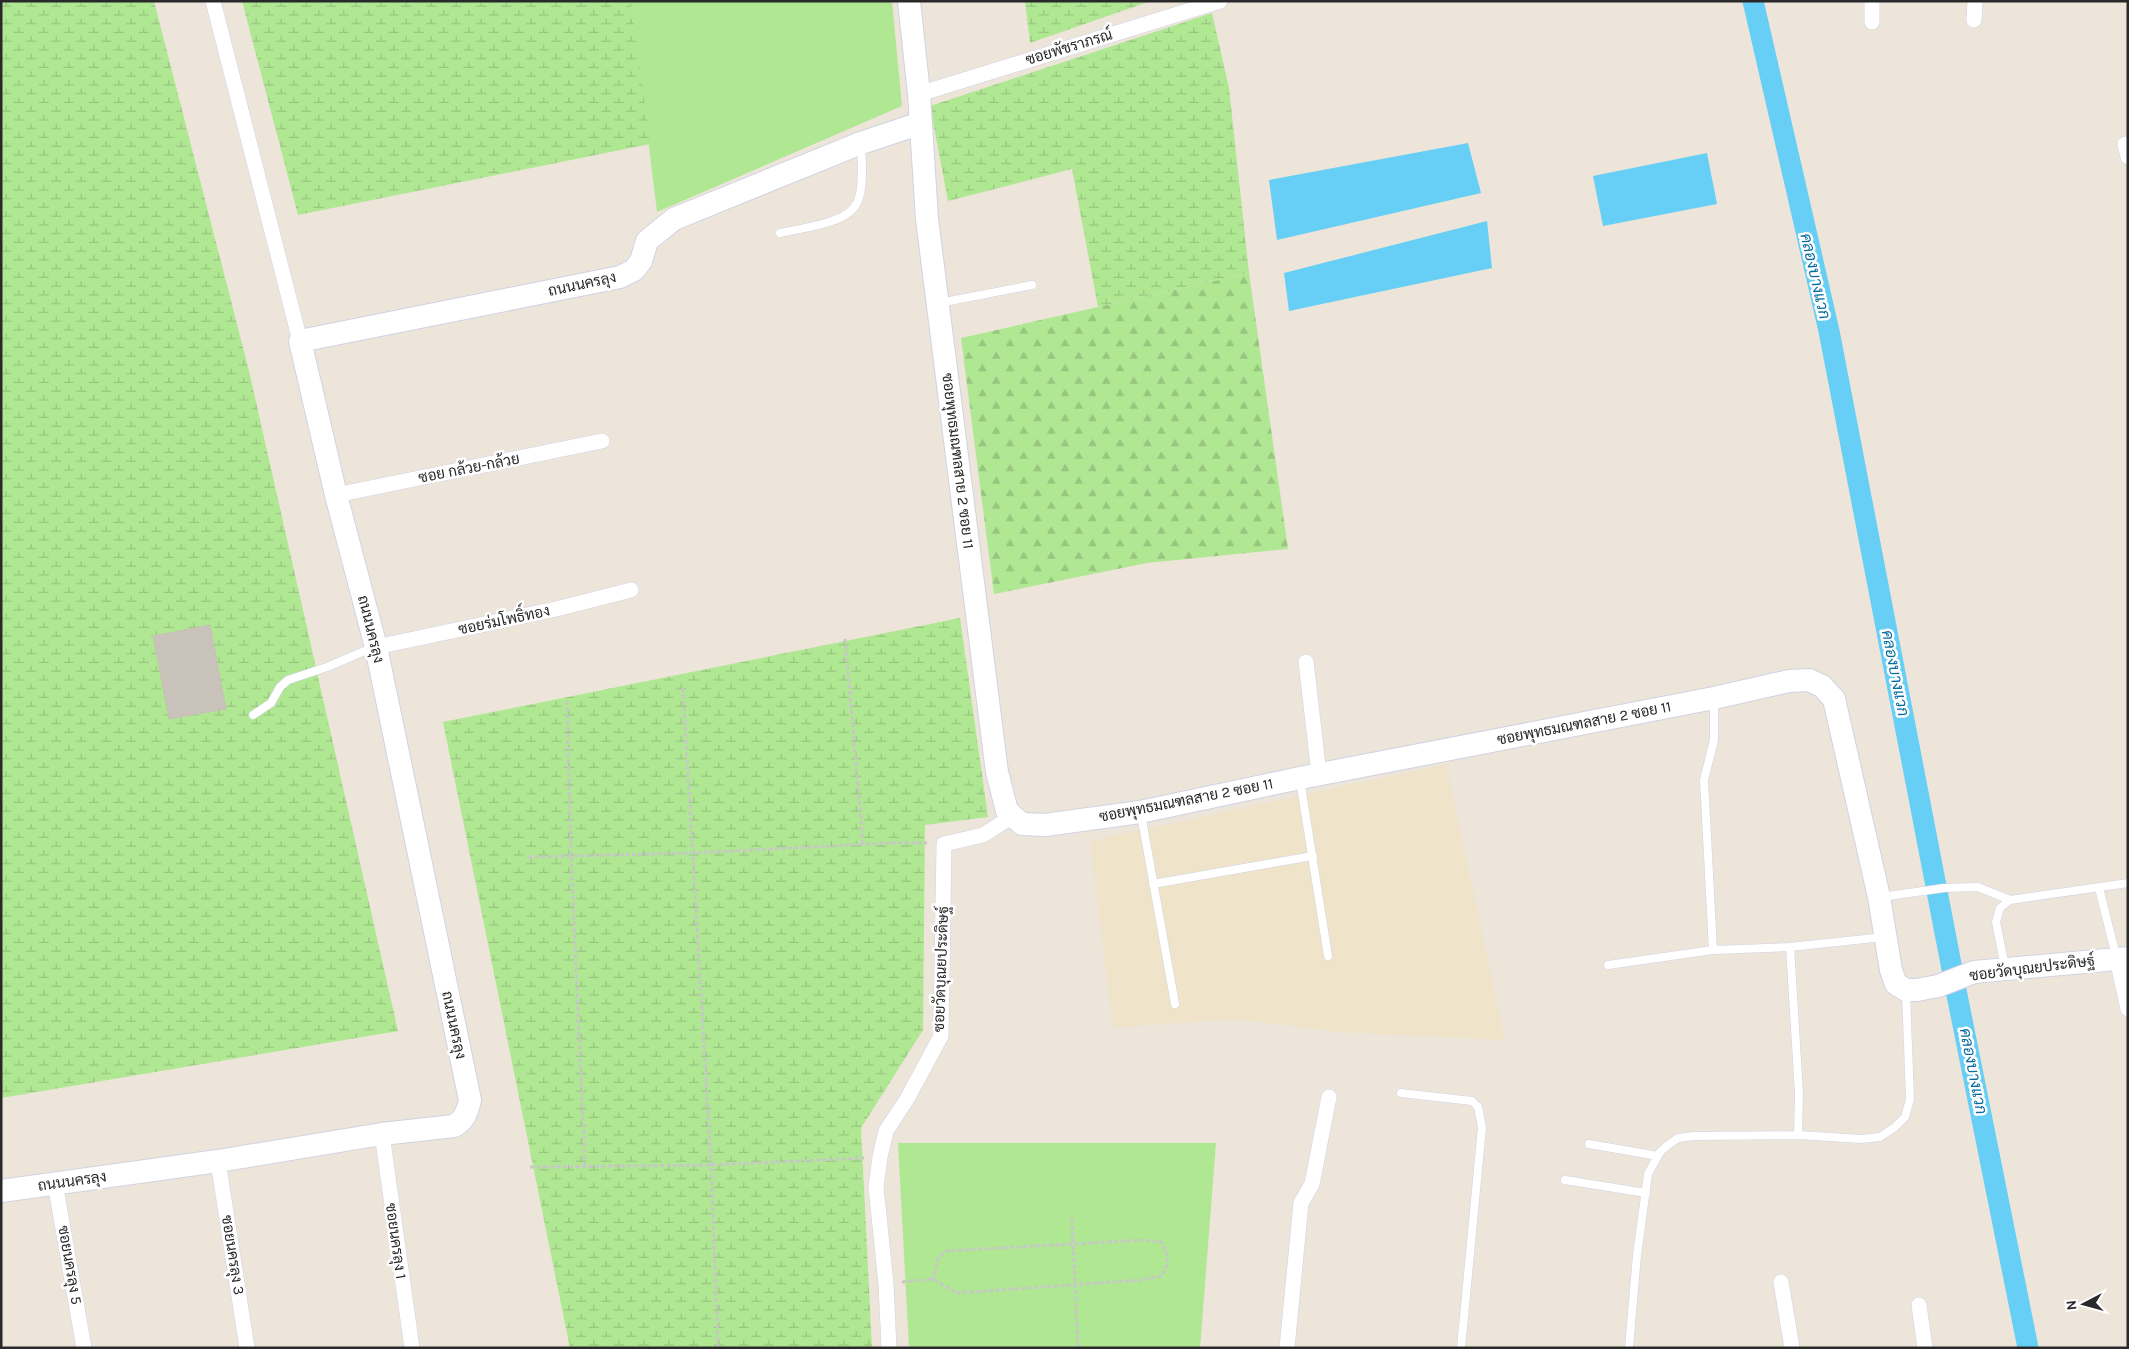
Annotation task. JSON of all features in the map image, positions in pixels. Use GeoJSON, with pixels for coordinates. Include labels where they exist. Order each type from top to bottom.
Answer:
{"type":"FeatureCollection","features":[{"type":"Feature","properties":{"kind":"street"},"geometry":{"type":"LineString","coordinates":[[213,1],[300,341]]}},
{"type":"Feature","properties":{"kind":"street","name":"ซอยพุทธมณฑลสาย 2 ซอย 11"},"geometry":{"type":"LineString","coordinates":[[908,1],[919,94],[927,219],[997,772],[1007,811],[1022,824],[1045,825],[1140,812],[1310,776],[1714,698],[1789,680],[1809,680],[1822,686],[1834,699],[1880,897],[1891,970],[1896,984],[1906,990]]}},
{"type":"Feature","properties":{"kind":"street","name":"ซอยพัชราภรณ์"},"geometry":{"type":"LineString","coordinates":[[919,94],[1220,1]]}},
{"type":"Feature","properties":{"kind":"street"},"geometry":{"type":"LineString","coordinates":[[1872,1],[1872,22]]}},
{"type":"Feature","properties":{"kind":"street"},"geometry":{"type":"LineString","coordinates":[[1974,20],[1975,1]]}},
{"type":"Feature","properties":{"kind":"street","name":"ถนนนครลุง"},"geometry":{"type":"LineString","coordinates":[[1,1191],[218,1161],[382,1134],[454,1126],[461,1122],[466,1115],[470,1100],[376,646],[336,495],[300,341],[620,277],[634,270],[641,261],[647,241],[674,219],[861,143],[921,123]]}},
{"type":"Feature","properties":{"kind":"street","name":"ซอย กล้วย-กล้วย"},"geometry":{"type":"LineString","coordinates":[[336,495],[602,441]]}},
{"type":"Feature","properties":{"kind":"street","name":"ซอยร่มโพธิ์ทอง"},"geometry":{"type":"LineString","coordinates":[[376,646],[556,609],[631,590]]}},
{"type":"Feature","properties":{"kind":"street"},"geometry":{"type":"LineString","coordinates":[[1306,662],[1310,776]]}},
{"type":"Feature","properties":{"kind":"street"},"geometry":{"type":"LineString","coordinates":[[944,844],[983,835],[1013,816]]}},
{"type":"Feature","properties":{"kind":"street","name":"ซอยวัดบุณยประดิษฐ์"},"geometry":{"type":"LineString","coordinates":[[890,1348],[886,1284],[876,1187],[886,1131],[907,1099],[941,1036],[944,844]]}},
{"type":"Feature","properties":{"kind":"street"},"geometry":{"type":"LineString","coordinates":[[2122,958],[2128,1009]]}},
{"type":"Feature","properties":{"kind":"street","name":"ซอยวัดบุณยประดิษฐ์"},"geometry":{"type":"LineString","coordinates":[[1906,990],[1938,986],[1974,972],[2122,958]]}},
{"type":"Feature","properties":{"kind":"street"},"geometry":{"type":"LineString","coordinates":[[1287,1348],[1301,1203],[1312,1184],[1329,1097]]}},
{"type":"Feature","properties":{"kind":"street","name":"ซอยนครลุง 1"},"geometry":{"type":"LineString","coordinates":[[382,1134],[412,1348]]}},
{"type":"Feature","properties":{"kind":"street","name":"ซอยนครลุง 3"},"geometry":{"type":"LineString","coordinates":[[218,1161],[247,1348]]}},
{"type":"Feature","properties":{"kind":"street","name":"ซอยนครลุง 5"},"geometry":{"type":"LineString","coordinates":[[55,1183],[84,1348]]}},
{"type":"Feature","properties":{"kind":"street"},"geometry":{"type":"LineString","coordinates":[[1781,1282],[1792,1348]]}},
{"type":"Feature","properties":{"kind":"street"},"geometry":{"type":"LineString","coordinates":[[1919,1305],[1925,1348]]}},
{"type":"Feature","properties":{"kind":"lane"},"geometry":{"type":"LineString","coordinates":[[780,233],[839,220],[857,204],[863,173],[861,143]]}},
{"type":"Feature","properties":{"kind":"lane"},"geometry":{"type":"LineString","coordinates":[[938,303],[1032,285]]}},
{"type":"Feature","properties":{"kind":"lane"},"geometry":{"type":"LineString","coordinates":[[253,715],[271,703],[280,687],[288,680],[327,667],[376,646]]}},
{"type":"Feature","properties":{"kind":"lane"},"geometry":{"type":"LineString","coordinates":[[1713,950],[1704,780],[1714,740],[1714,698]]}},
{"type":"Feature","properties":{"kind":"lane"},"geometry":{"type":"LineString","coordinates":[[1310,776],[1313,856],[1328,956]]}},
{"type":"Feature","properties":{"kind":"lane"},"geometry":{"type":"LineString","coordinates":[[1140,812],[1175,1004]]}},
{"type":"Feature","properties":{"kind":"lane"},"geometry":{"type":"LineString","coordinates":[[1153,884],[1313,856]]}},
{"type":"Feature","properties":{"kind":"lane"},"geometry":{"type":"LineString","coordinates":[[1880,897],[1944,888],[1978,887],[2010,900],[2128,883]]}},
{"type":"Feature","properties":{"kind":"lane"},"geometry":{"type":"LineString","coordinates":[[2099,888],[2122,958]]}},
{"type":"Feature","properties":{"kind":"lane"},"geometry":{"type":"LineString","coordinates":[[2005,969],[1996,922],[2000,908],[2010,900]]}},
{"type":"Feature","properties":{"kind":"lane"},"geometry":{"type":"LineString","coordinates":[[1608,965],[1713,950],[1790,947],[1886,937]]}},
{"type":"Feature","properties":{"kind":"lane"},"geometry":{"type":"LineString","coordinates":[[1790,947],[1799,1093],[1798,1136]]}},
{"type":"Feature","properties":{"kind":"lane"},"geometry":{"type":"LineString","coordinates":[[1629,1348],[1648,1174],[1660,1152],[1678,1138],[1693,1136],[1798,1136],[1861,1139],[1880,1137],[1895,1127],[1904,1117],[1910,1099],[1906,990]]}},
{"type":"Feature","properties":{"kind":"lane"},"geometry":{"type":"LineString","coordinates":[[1401,1093],[1472,1101],[1478,1107],[1482,1126],[1461,1348]]}},
{"type":"Feature","properties":{"kind":"lane"},"geometry":{"type":"LineString","coordinates":[[1589,1144],[1658,1156]]}},
{"type":"Feature","properties":{"kind":"lane"},"geometry":{"type":"LineString","coordinates":[[1565,1180],[1646,1193]]}},
{"type":"Feature","properties":{"kind":"path"},"geometry":{"type":"LineString","coordinates":[[845,639],[863,844]]}},
{"type":"Feature","properties":{"kind":"path"},"geometry":{"type":"LineString","coordinates":[[683,688],[711,1165],[718,1348]]}},
{"type":"Feature","properties":{"kind":"path"},"geometry":{"type":"LineString","coordinates":[[567,701],[570,855],[585,1166]]}},
{"type":"Feature","properties":{"kind":"path"},"geometry":{"type":"LineString","coordinates":[[528,858],[570,855],[694,853],[863,844],[944,844]]}},
{"type":"Feature","properties":{"kind":"path"},"geometry":{"type":"LineString","coordinates":[[530,1167],[711,1165],[880,1157]]}},
{"type":"Feature","properties":{"kind":"path"},"geometry":{"type":"LineString","coordinates":[[1072,1219],[1078,1348]]}},
{"type":"Feature","properties":{"kind":"path"},"geometry":{"type":"LineString","coordinates":[[886,1284],[933,1279],[958,1292],[1141,1280],[1162,1276],[1168,1264],[1167,1250],[1160,1242],[1143,1240],[946,1251],[938,1258],[933,1279]]}},
{"type":"Feature","properties":{"kind":"shaded area"},"geometry":{"type":"Polygon","coordinates":[[[1446,764],[1505,1040],[1337,1032],[1234,1019],[1113,1028],[1090,841],[1446,764]]]}},
{"type":"Feature","properties":{"kind":"green space"},"geometry":{"type":"Polygon","coordinates":[[[1,1],[154,1],[249,371],[398,1031],[1,1098],[1,1]]]}},
{"type":"Feature","properties":{"kind":"green space"},"geometry":{"type":"Polygon","coordinates":[[[242,1],[631,1],[650,144],[298,215],[242,1]]]}},
{"type":"Feature","properties":{"kind":"green space"},"geometry":{"type":"Polygon","coordinates":[[[631,1],[892,1],[902,106],[657,212],[631,1]]]}},
{"type":"Feature","properties":{"kind":"green space"},"geometry":{"type":"Polygon","coordinates":[[[1025,1],[1151,1],[1030,43],[1025,1]]]}},
{"type":"Feature","properties":{"kind":"green space"},"geometry":{"type":"Polygon","coordinates":[[[1212,13],[1229,88],[1249,273],[1098,307],[1072,169],[948,201],[930,106],[1212,13]]]}},
{"type":"Feature","properties":{"kind":"green space"},"geometry":{"type":"Polygon","coordinates":[[[1249,273],[1288,549],[1147,563],[994,594],[961,338],[1249,273]]]}},
{"type":"Feature","properties":{"kind":"green space"},"geometry":{"type":"Polygon","coordinates":[[[960,618],[988,817],[925,825],[923,1030],[861,1128],[872,1348],[570,1348],[443,722],[960,618]]]}},
{"type":"Feature","properties":{"kind":"green space"},"geometry":{"type":"Polygon","coordinates":[[[898,1143],[1216,1143],[1200,1348],[909,1348],[898,1143]]]}},
{"type":"Feature","properties":{"kind":"water"},"geometry":{"type":"Polygon","coordinates":[[[1468,143],[1481,193],[1277,240],[1269,180],[1468,143]]]}},
{"type":"Feature","properties":{"kind":"water"},"geometry":{"type":"Polygon","coordinates":[[[1707,153],[1717,204],[1603,226],[1593,176],[1707,153]]]}},
{"type":"Feature","properties":{"kind":"water"},"geometry":{"type":"Polygon","coordinates":[[[1487,221],[1492,268],[1289,311],[1284,273],[1487,221]]]}},
{"type":"Feature","properties":{"kind":"building"},"geometry":{"type":"Polygon","coordinates":[[[210,625],[226,709],[169,719],[153,636],[210,625]]]}},
{"type":"Feature","properties":{"kind":"waterway","name":"คลองบางแวก"},"geometry":{"type":"LineString","coordinates":[[1753,1],[1829,331],[1957,995],[2028,1348]]}}]}
